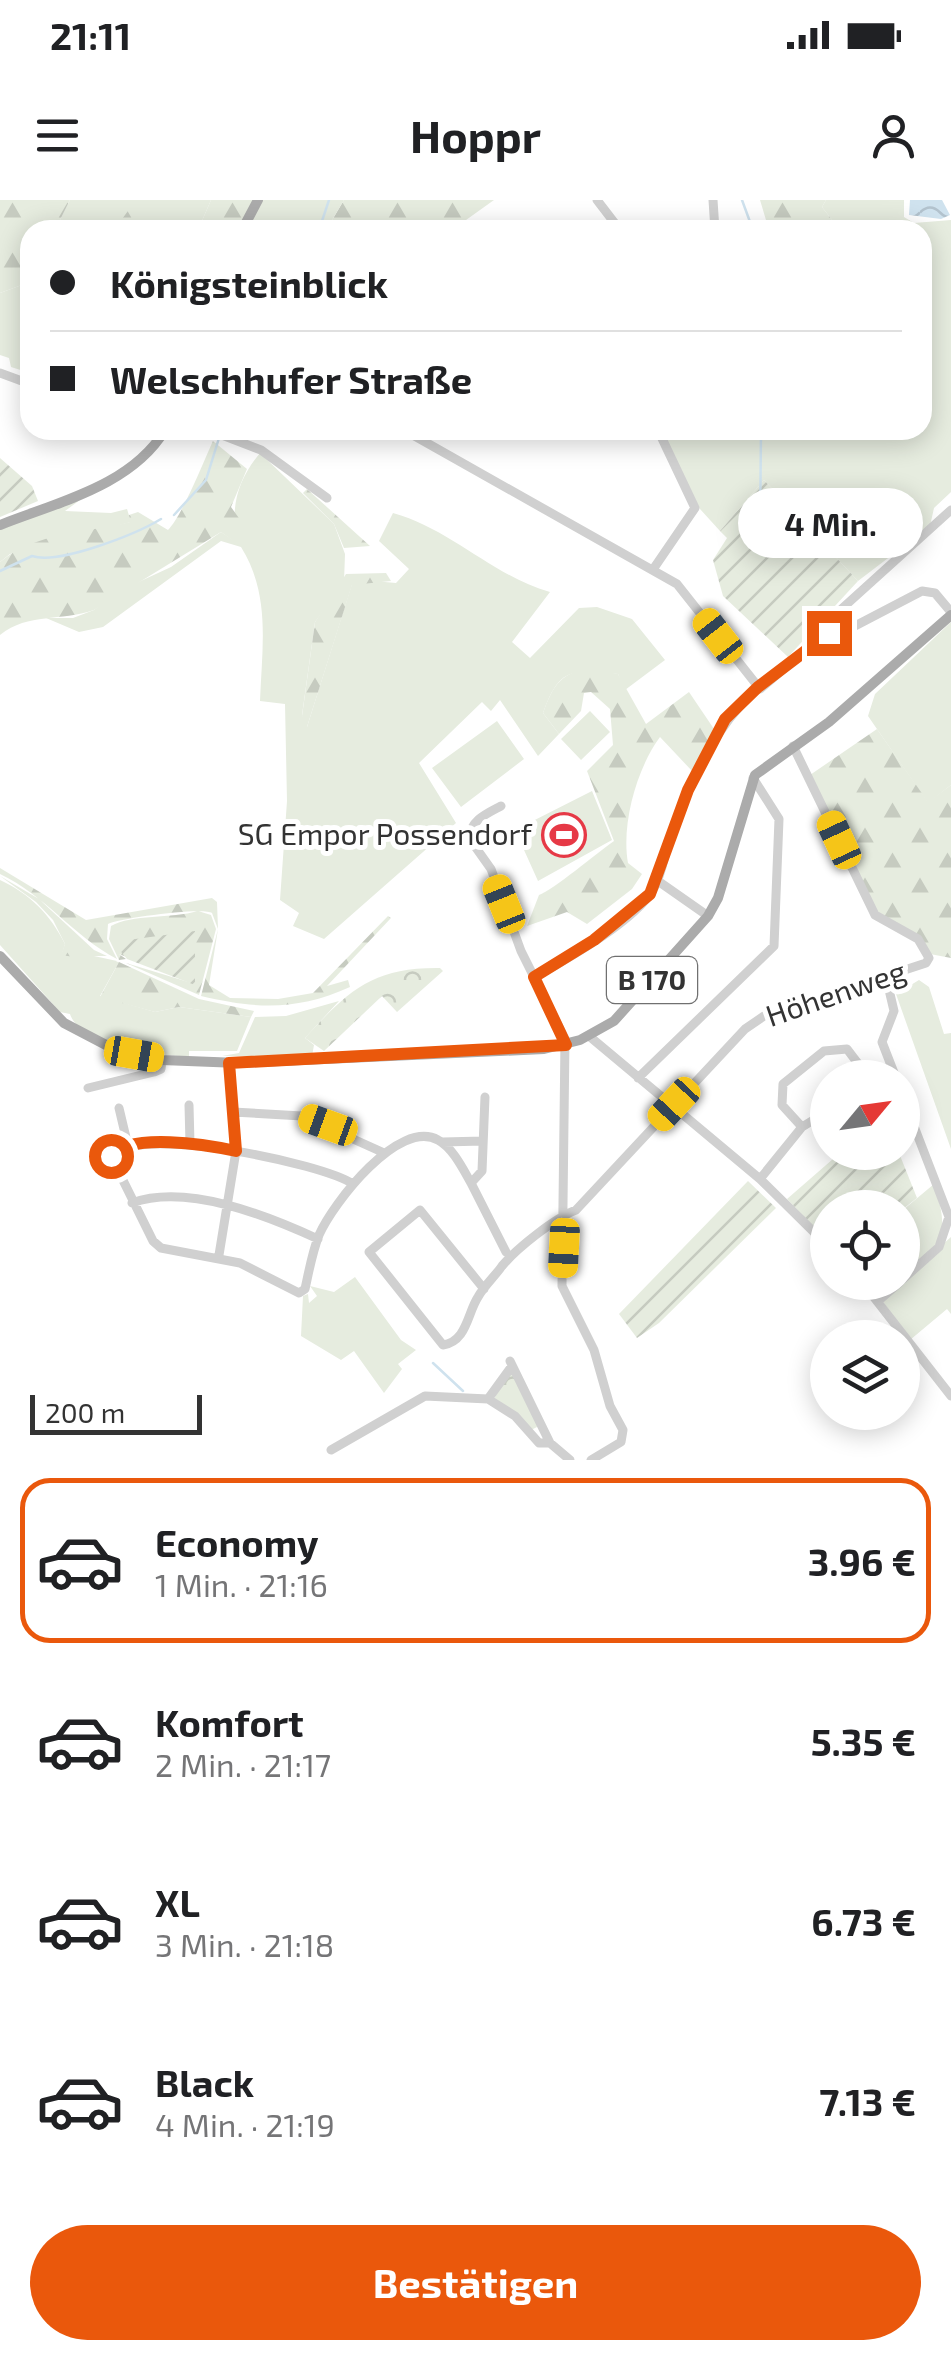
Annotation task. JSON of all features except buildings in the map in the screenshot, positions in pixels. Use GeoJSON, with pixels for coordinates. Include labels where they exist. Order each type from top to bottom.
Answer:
{"type":"FeatureCollection","features":[{"type":"Feature","properties":{"kind":"main road"},"geometry":{"type":"LineString","coordinates":[[0,525],[121,474],[148,454],[158,440]]}},
{"type":"Feature","properties":{"kind":"main road"},"geometry":{"type":"LineString","coordinates":[[753,778],[856,700],[951,614]]}},
{"type":"Feature","properties":{"kind":"main road","name":"B 170"},"geometry":{"type":"LineString","coordinates":[[0,956],[64,1024],[106,1045],[162,1060],[229,1063],[566,1045],[589,1036],[623,1012],[708,916],[718,898],[753,778]]}},
{"type":"Feature","properties":{"kind":"street"},"geometry":{"type":"LineString","coordinates":[[597,200],[612,220]]}},
{"type":"Feature","properties":{"kind":"street"},"geometry":{"type":"LineString","coordinates":[[236,440],[262,450],[328,498]]}},
{"type":"Feature","properties":{"kind":"street"},"geometry":{"type":"LineString","coordinates":[[422,440],[678,584],[758,687]]}},
{"type":"Feature","properties":{"kind":"street"},"geometry":{"type":"LineString","coordinates":[[654,568],[695,508],[663,440]]}},
{"type":"Feature","properties":{"kind":"street"},"geometry":{"type":"LineString","coordinates":[[826,624],[951,510]]}},
{"type":"Feature","properties":{"kind":"street"},"geometry":{"type":"LineString","coordinates":[[534,977],[594,940],[644,902],[658,881],[680,808],[711,741],[725,719],[758,687],[829,633],[853,627],[922,591],[935,593],[951,614]]}},
{"type":"Feature","properties":{"kind":"street","name":"Höhenweg"},"geometry":{"type":"LineString","coordinates":[[484,1289],[420,1210],[368,1252],[444,1345],[459,1338],[484,1289],[502,1266],[562,1214],[576,1210],[754,1022],[926,963],[929,958],[924,946],[875,916],[794,746]]}},
{"type":"Feature","properties":{"kind":"street"},"geometry":{"type":"LineString","coordinates":[[638,1078],[774,946],[778,819],[753,778]]}},
{"type":"Feature","properties":{"kind":"street"},"geometry":{"type":"LineString","coordinates":[[501,806],[470,827],[468,838],[490,869],[566,1045],[562,1214],[566,1301],[594,1350],[610,1406],[623,1430],[620,1442],[592,1460]]}},
{"type":"Feature","properties":{"kind":"street"},"geometry":{"type":"LineString","coordinates":[[658,881],[708,916]]}},
{"type":"Feature","properties":{"kind":"street"},"geometry":{"type":"LineString","coordinates":[[886,977],[894,1011],[882,1042],[889,1060]]}},
{"type":"Feature","properties":{"kind":"street"},"geometry":{"type":"LineString","coordinates":[[589,1036],[674,1104],[810,1228]]}},
{"type":"Feature","properties":{"kind":"street"},"geometry":{"type":"LineString","coordinates":[[813,1060],[824,1051],[847,1049],[855,1060]]}},
{"type":"Feature","properties":{"kind":"street"},"geometry":{"type":"LineString","coordinates":[[88,1088],[154,1072],[160,1069],[162,1060]]}},
{"type":"Feature","properties":{"kind":"street"},"geometry":{"type":"LineString","coordinates":[[802,1128],[782,1105],[782,1084],[810,1062]]}},
{"type":"Feature","properties":{"kind":"street"},"geometry":{"type":"LineString","coordinates":[[218,1255],[236,1151],[229,1063]]}},
{"type":"Feature","properties":{"kind":"street"},"geometry":{"type":"LineString","coordinates":[[472,1183],[482,1171],[485,1097]]}},
{"type":"Feature","properties":{"kind":"street"},"geometry":{"type":"LineString","coordinates":[[189,1105],[190,1144]]}},
{"type":"Feature","properties":{"kind":"street"},"geometry":{"type":"LineString","coordinates":[[119,1108],[128,1146]]}},
{"type":"Feature","properties":{"kind":"street"},"geometry":{"type":"LineString","coordinates":[[234,1112],[302,1116],[382,1152]]}},
{"type":"Feature","properties":{"kind":"street"},"geometry":{"type":"LineString","coordinates":[[760,1179],[810,1122]]}},
{"type":"Feature","properties":{"kind":"street"},"geometry":{"type":"LineString","coordinates":[[354,1184],[236,1151],[190,1144],[128,1146],[114,1150],[110,1161],[161,1248],[218,1255],[260,1272],[288,1292],[302,1292],[318,1238],[354,1184],[382,1152],[415,1136],[443,1142],[483,1141]]}},
{"type":"Feature","properties":{"kind":"street"},"geometry":{"type":"LineString","coordinates":[[443,1142],[472,1183],[506,1252]]}},
{"type":"Feature","properties":{"kind":"street"},"geometry":{"type":"LineString","coordinates":[[920,1142],[949,1217],[939,1247],[920,1264]]}},
{"type":"Feature","properties":{"kind":"street"},"geometry":{"type":"LineString","coordinates":[[132,1203],[176,1198],[229,1208],[318,1238]]}},
{"type":"Feature","properties":{"kind":"street"},"geometry":{"type":"LineString","coordinates":[[878,1301],[951,1396]]}},
{"type":"Feature","properties":{"kind":"street"},"geometry":{"type":"LineString","coordinates":[[488,1398],[511,1363],[550,1443],[570,1460]]}},
{"type":"Feature","properties":{"kind":"street"},"geometry":{"type":"LineString","coordinates":[[331,1450],[425,1396],[488,1398],[515,1416],[539,1443],[550,1443]]}},
{"type":"Feature","properties":{"kind":"green space"},"geometry":{"type":"Polygon","coordinates":[[[0,200],[70,200],[60,220],[20,220],[20,286],[0,293],[0,200]]]}},
{"type":"Feature","properties":{"kind":"green space"},"geometry":{"type":"Polygon","coordinates":[[[70,200],[211,200],[202,220],[60,220],[70,200]]]}},
{"type":"Feature","properties":{"kind":"green space"},"geometry":{"type":"Polygon","coordinates":[[[136,200],[169,200],[157,220],[121,220],[136,200]]]}},
{"type":"Feature","properties":{"kind":"green space"},"geometry":{"type":"Polygon","coordinates":[[[211,200],[257,200],[246,220],[202,220],[211,200]]]}},
{"type":"Feature","properties":{"kind":"green space"},"geometry":{"type":"Polygon","coordinates":[[[262,200],[344,200],[332,220],[251,220],[262,200]]]}},
{"type":"Feature","properties":{"kind":"green space"},"geometry":{"type":"Polygon","coordinates":[[[344,200],[494,200],[466,220],[332,220],[344,200]]]}},
{"type":"Feature","properties":{"kind":"green space"},"geometry":{"type":"Polygon","coordinates":[[[760,200],[826,200],[822,207],[832,220],[766,220],[760,200]]]}},
{"type":"Feature","properties":{"kind":"green space"},"geometry":{"type":"Polygon","coordinates":[[[826,200],[904,200],[904,217],[909,220],[832,220],[822,207],[826,200]]]}},
{"type":"Feature","properties":{"kind":"green space"},"geometry":{"type":"Polygon","coordinates":[[[951,220],[951,492],[934,508],[930,526],[858,581],[764,480],[720,531],[700,509],[666,440],[932,440],[932,222],[951,220]]]}},
{"type":"Feature","properties":{"kind":"green space"},"geometry":{"type":"Polygon","coordinates":[[[20,286],[20,370],[11,367],[9,358],[0,355],[0,293],[20,286]]]}},
{"type":"Feature","properties":{"kind":"green space"},"geometry":{"type":"Polygon","coordinates":[[[213,441],[247,469],[231,507],[241,521],[236,543],[221,532],[94,610],[22,623],[0,635],[0,562],[45,539],[130,522],[129,515],[138,512],[168,530],[213,441]]]}},
{"type":"Feature","properties":{"kind":"green space"},"geometry":{"type":"Polygon","coordinates":[[[260,453],[334,524],[345,554],[344,582],[315,622],[302,715],[307,727],[352,584],[362,580],[396,583],[409,569],[379,541],[393,513],[434,530],[510,575],[550,592],[512,642],[530,658],[579,608],[597,607],[632,619],[665,660],[625,690],[618,674],[579,672],[562,679],[543,713],[559,734],[538,756],[500,700],[491,711],[482,702],[419,763],[456,823],[324,939],[293,926],[299,913],[280,900],[287,801],[285,704],[260,701],[261,603],[251,565],[241,547],[221,541],[103,627],[79,632],[46,618],[73,618],[94,610],[117,592],[171,567],[221,532],[236,542],[234,517],[238,494],[260,453]]]}},
{"type":"Feature","properties":{"kind":"green space"},"geometry":{"type":"Polygon","coordinates":[[[0,458],[32,486],[38,501],[0,517],[0,458]]]}},
{"type":"Feature","properties":{"kind":"green space"},"geometry":{"type":"Polygon","coordinates":[[[764,480],[858,581],[788,657],[723,596],[713,560],[727,538],[720,531],[764,480]]]}},
{"type":"Feature","properties":{"kind":"green space"},"geometry":{"type":"Polygon","coordinates":[[[307,489],[370,546],[344,548],[334,524],[303,493],[307,489]]]}},
{"type":"Feature","properties":{"kind":"green space"},"geometry":{"type":"Polygon","coordinates":[[[80,500],[65,511],[111,513],[127,509],[131,522],[10,554],[0,562],[0,528],[80,500]]]}},
{"type":"Feature","properties":{"kind":"green space"},"geometry":{"type":"Polygon","coordinates":[[[386,573],[391,581],[352,585],[306,730],[302,716],[315,622],[346,574],[386,573]]]}},
{"type":"Feature","properties":{"kind":"green space"},"geometry":{"type":"Polygon","coordinates":[[[951,622],[951,785],[928,803],[868,716],[875,694],[951,622]]]}},
{"type":"Feature","properties":{"kind":"green space"},"geometry":{"type":"Polygon","coordinates":[[[594,669],[618,674],[646,724],[689,692],[714,729],[693,772],[660,737],[644,764],[627,831],[628,863],[642,874],[632,889],[587,924],[567,912],[527,926],[539,895],[614,841],[587,771],[613,745],[610,709],[591,692],[584,693],[581,711],[559,734],[543,713],[560,681],[574,672],[594,669]]]}},
{"type":"Feature","properties":{"kind":"green space","name":"SG Empor Possendorf"},"geometry":{"type":"Polygon","coordinates":[[[590,711],[610,732],[581,760],[561,739],[590,711]]]}},
{"type":"Feature","properties":{"kind":"green space","name":"SG Empor Possendorf"},"geometry":{"type":"Polygon","coordinates":[[[497,721],[524,759],[461,807],[432,768],[497,721]]]}},
{"type":"Feature","properties":{"kind":"green space"},"geometry":{"type":"Polygon","coordinates":[[[877,729],[928,802],[951,785],[951,958],[930,954],[925,945],[881,920],[810,775],[877,729]]]}},
{"type":"Feature","properties":{"kind":"green space","name":"SG Empor Possendorf"},"geometry":{"type":"Polygon","coordinates":[[[592,791],[612,840],[538,881],[515,830],[592,791]]]}},
{"type":"Feature","properties":{"kind":"green space"},"geometry":{"type":"Polygon","coordinates":[[[0,868],[86,920],[212,898],[217,902],[218,929],[212,913],[194,911],[108,924],[107,939],[117,959],[0,874],[0,868]]]}},
{"type":"Feature","properties":{"kind":"green space"},"geometry":{"type":"Polygon","coordinates":[[[0,876],[39,899],[94,950],[107,956],[94,956],[117,961],[61,955],[65,944],[53,920],[0,876]]]}},
{"type":"Feature","properties":{"kind":"green space"},"geometry":{"type":"Polygon","coordinates":[[[0,880],[30,898],[46,914],[65,944],[62,954],[119,962],[100,996],[155,1012],[179,1007],[251,1017],[237,1051],[189,1051],[189,1056],[159,1054],[122,1047],[88,1033],[70,1014],[60,1012],[0,945],[0,880]]]}},
{"type":"Feature","properties":{"kind":"green space"},"geometry":{"type":"Polygon","coordinates":[[[198,911],[211,915],[216,929],[199,995],[126,963],[195,984],[119,954],[126,959],[119,960],[109,939],[111,926],[120,922],[198,911]]]}},
{"type":"Feature","properties":{"kind":"green space"},"geometry":{"type":"Polygon","coordinates":[[[388,916],[391,918],[327,986],[348,980],[350,987],[294,1004],[258,1005],[201,996],[218,929],[209,985],[230,998],[278,999],[313,993],[388,916]]]}},
{"type":"Feature","properties":{"kind":"green space"},"geometry":{"type":"Polygon","coordinates":[[[195,931],[195,985],[127,959],[113,942],[195,931]]]}},
{"type":"Feature","properties":{"kind":"green space"},"geometry":{"type":"Polygon","coordinates":[[[119,962],[199,999],[254,1011],[251,1017],[179,1007],[155,1012],[100,997],[119,962]]]}},
{"type":"Feature","properties":{"kind":"green space"},"geometry":{"type":"Polygon","coordinates":[[[440,968],[443,971],[397,1012],[382,996],[324,1051],[305,1038],[363,985],[396,972],[440,968]]]}},
{"type":"Feature","properties":{"kind":"green space"},"geometry":{"type":"Polygon","coordinates":[[[919,980],[929,987],[944,1034],[951,1033],[951,1149],[920,1060],[896,994],[919,980]]]}},
{"type":"Feature","properties":{"kind":"green space"},"geometry":{"type":"Polygon","coordinates":[[[339,1001],[305,1038],[314,1045],[312,1056],[222,1056],[239,1053],[255,1017],[286,1016],[339,1001]]]}},
{"type":"Feature","properties":{"kind":"green space"},"geometry":{"type":"Polygon","coordinates":[[[820,1170],[906,1170],[914,1190],[810,1190],[810,1223],[787,1199],[820,1170]]]}},
{"type":"Feature","properties":{"kind":"green space"},"geometry":{"type":"Polygon","coordinates":[[[748,1181],[776,1208],[659,1323],[637,1338],[619,1314],[748,1181]]]}},
{"type":"Feature","properties":{"kind":"green space"},"geometry":{"type":"Polygon","coordinates":[[[934,1184],[942,1227],[934,1246],[920,1261],[920,1196],[934,1184]]]}},
{"type":"Feature","properties":{"kind":"green space"},"geometry":{"type":"Polygon","coordinates":[[[951,1237],[951,1314],[947,1309],[920,1332],[920,1320],[896,1320],[882,1300],[920,1300],[920,1264],[951,1237]]]}},
{"type":"Feature","properties":{"kind":"green space"},"geometry":{"type":"Polygon","coordinates":[[[355,1277],[401,1340],[416,1350],[398,1364],[402,1369],[384,1393],[354,1351],[341,1360],[301,1336],[303,1296],[308,1294],[309,1303],[317,1296],[310,1286],[334,1292],[355,1277]]]}},
{"type":"Feature","properties":{"kind":"green space"},"geometry":{"type":"Polygon","coordinates":[[[507,1374],[512,1374],[539,1426],[531,1430],[494,1399],[507,1374]]]}},
{"type":"Feature","properties":{"kind":"water"},"geometry":{"type":"Polygon","coordinates":[[[910,200],[942,200],[950,215],[941,219],[909,215],[910,200]]]}},
{"type":"Feature","properties":{"kind":"waterway"},"geometry":{"type":"LineString","coordinates":[[322,220],[329,200]]}},
{"type":"Feature","properties":{"kind":"waterway"},"geometry":{"type":"LineString","coordinates":[[742,200],[749,220]]}},
{"type":"Feature","properties":{"kind":"waterway"},"geometry":{"type":"LineString","coordinates":[[174,515],[206,480],[218,440]]}},
{"type":"Feature","properties":{"kind":"waterway"},"geometry":{"type":"LineString","coordinates":[[760,533],[761,440]]}},
{"type":"Feature","properties":{"kind":"waterway"},"geometry":{"type":"LineString","coordinates":[[0,571],[32,556],[60,556],[97,546],[161,519]]}},
{"type":"Feature","properties":{"kind":"waterway"},"geometry":{"type":"LineString","coordinates":[[433,1363],[463,1391]]}},
{"type":"Feature","properties":{"kind":"place","name":"SG Empor Possendorf"},"geometry":{"type":"Point","coordinates":[564,835]}},
{"type":"Feature","properties":{"kind":"route"},"geometry":{"type":"LineString","coordinates":[[111,1156],[119,1148],[150,1143],[236,1151],[229,1063],[544,1050],[566,1045],[534,977],[566,960],[644,902],[658,881],[680,808],[725,719],[758,687],[829,633]]}}]}
